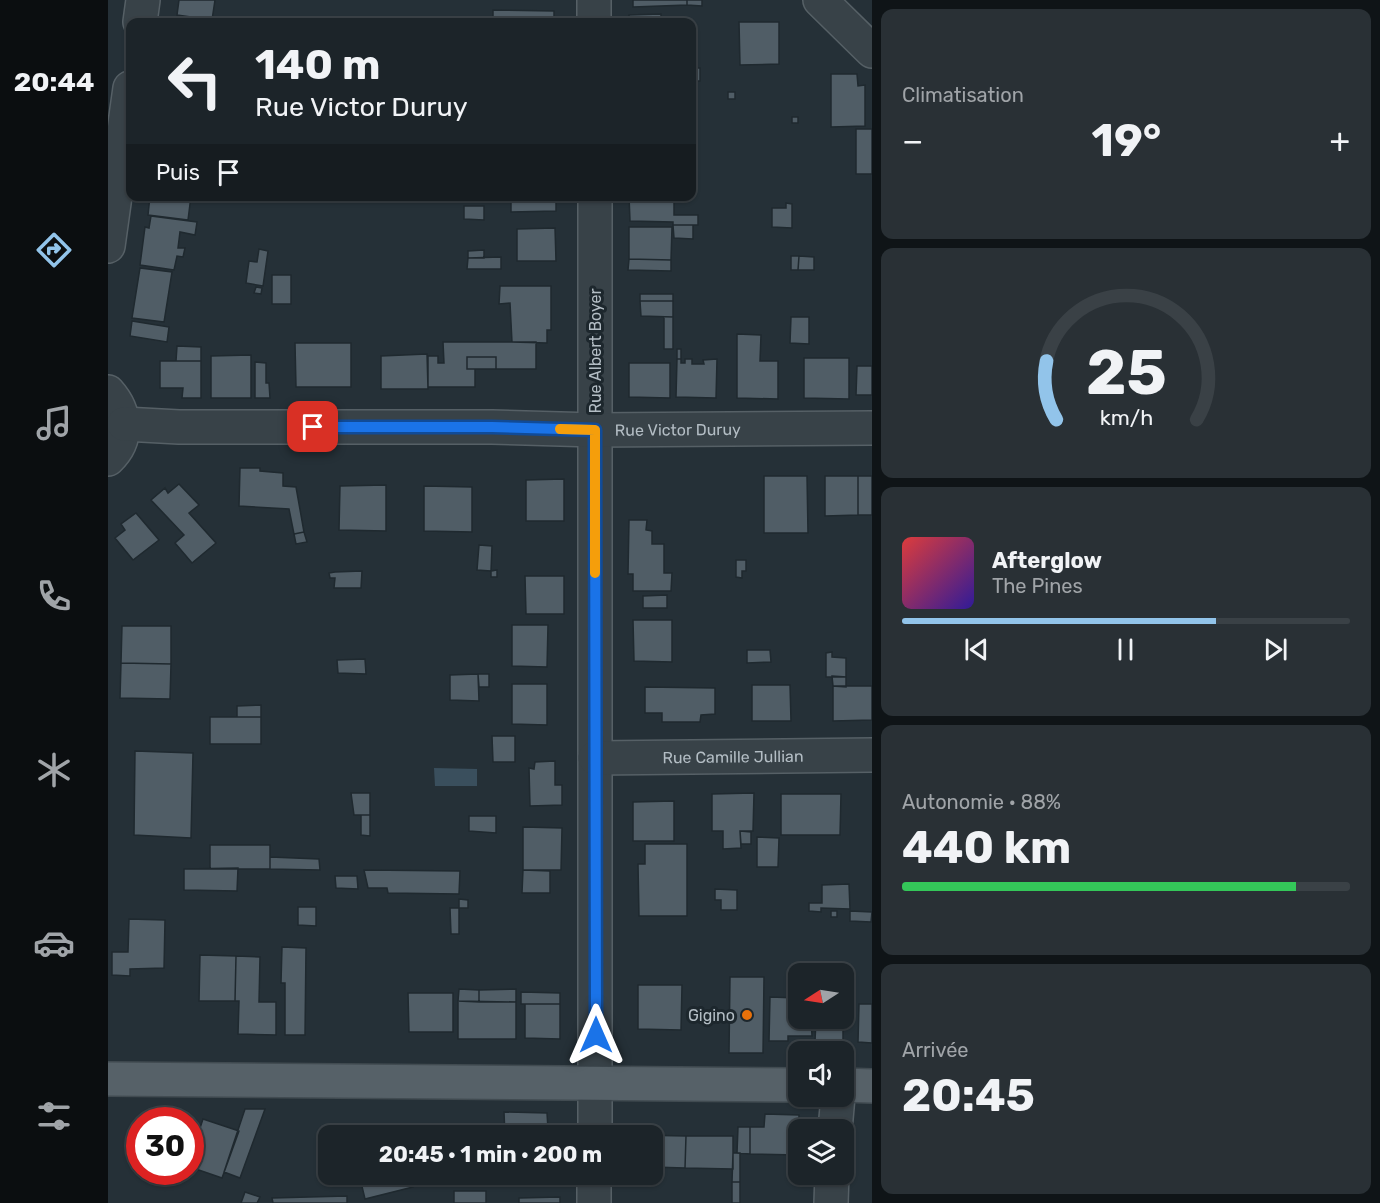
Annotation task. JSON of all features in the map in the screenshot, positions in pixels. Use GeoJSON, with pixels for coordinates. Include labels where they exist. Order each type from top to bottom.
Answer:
{"type":"FeatureCollection","features":[{"type":"Feature","properties":{"kind":"main road"},"geometry":{"type":"LineString","coordinates":[[108,1079],[788,1085]]}},
{"type":"Feature","properties":{"kind":"main road"},"geometry":{"type":"LineString","coordinates":[[854,1085],[872,1086]]}},
{"type":"Feature","properties":{"kind":"street"},"geometry":{"type":"LineString","coordinates":[[141,18],[143,0]]}},
{"type":"Feature","properties":{"kind":"street"},"geometry":{"type":"LineString","coordinates":[[594,0],[594,18]]}},
{"type":"Feature","properties":{"kind":"street"},"geometry":{"type":"LineString","coordinates":[[820,0],[872,51]]}},
{"type":"Feature","properties":{"kind":"street"},"geometry":{"type":"LineString","coordinates":[[108,246],[126,117]]}},
{"type":"Feature","properties":{"kind":"street","name":"Rue Albert Boyer"},"geometry":{"type":"LineString","coordinates":[[595,201],[595,1125]]}},
{"type":"Feature","properties":{"kind":"street"},"geometry":{"type":"LineString","coordinates":[[108,392],[121,411],[124,424],[118,447],[108,459]]}},
{"type":"Feature","properties":{"kind":"street","name":"Rue Victor Duruy"},"geometry":{"type":"LineString","coordinates":[[124,424],[179,427],[492,427],[595,430],[872,428]]}},
{"type":"Feature","properties":{"kind":"street","name":"Rue Camille Jullian"},"geometry":{"type":"LineString","coordinates":[[595,758],[872,755]]}},
{"type":"Feature","properties":{"kind":"street"},"geometry":{"type":"LineString","coordinates":[[594,1185],[594,1203]]}},
{"type":"Feature","properties":{"kind":"street"},"geometry":{"type":"LineString","coordinates":[[831,1203],[832,1185]]}},
{"type":"Feature","properties":{"kind":"water"},"geometry":{"type":"Polygon","coordinates":[[[434,768],[477,769],[477,786],[435,786],[434,768]]]}},
{"type":"Feature","properties":{"kind":"building"},"geometry":{"type":"Polygon","coordinates":[[[179,0],[215,0],[212,18],[177,15],[179,0]]]}},
{"type":"Feature","properties":{"kind":"building"},"geometry":{"type":"Polygon","coordinates":[[[633,0],[687,0],[687,5],[633,7],[633,0]]]}},
{"type":"Feature","properties":{"kind":"building"},"geometry":{"type":"Polygon","coordinates":[[[687,0],[702,0],[702,6],[687,5],[687,0]]]}},
{"type":"Feature","properties":{"kind":"building"},"geometry":{"type":"Polygon","coordinates":[[[493,10],[554,11],[554,18],[493,18],[493,10]]]}},
{"type":"Feature","properties":{"kind":"building"},"geometry":{"type":"Polygon","coordinates":[[[661,14],[661,18],[629,18],[629,15],[661,14]]]}},
{"type":"Feature","properties":{"kind":"building"},"geometry":{"type":"Polygon","coordinates":[[[739,22],[779,22],[779,64],[740,65],[739,22]]]}},
{"type":"Feature","properties":{"kind":"building"},"geometry":{"type":"Polygon","coordinates":[[[696,68],[700,68],[700,81],[696,81],[696,68]]]}},
{"type":"Feature","properties":{"kind":"building"},"geometry":{"type":"Polygon","coordinates":[[[831,74],[857,74],[858,86],[865,85],[865,126],[831,127],[831,74]]]}},
{"type":"Feature","properties":{"kind":"building"},"geometry":{"type":"Polygon","coordinates":[[[728,92],[735,92],[735,99],[728,99],[728,92]]]}},
{"type":"Feature","properties":{"kind":"building"},"geometry":{"type":"Polygon","coordinates":[[[792,117],[798,117],[798,123],[792,123],[792,117]]]}},
{"type":"Feature","properties":{"kind":"building"},"geometry":{"type":"Polygon","coordinates":[[[856,129],[872,129],[872,174],[856,174],[856,129]]]}},
{"type":"Feature","properties":{"kind":"building"},"geometry":{"type":"Polygon","coordinates":[[[149,201],[190,201],[188,220],[148,215],[149,201]]]}},
{"type":"Feature","properties":{"kind":"building"},"geometry":{"type":"Polygon","coordinates":[[[511,201],[556,201],[556,211],[511,212],[511,201]]]}},
{"type":"Feature","properties":{"kind":"building"},"geometry":{"type":"Polygon","coordinates":[[[629,201],[674,201],[674,215],[698,215],[698,225],[630,221],[629,201]]]}},
{"type":"Feature","properties":{"kind":"building"},"geometry":{"type":"Polygon","coordinates":[[[786,203],[792,204],[792,228],[772,227],[772,208],[786,208],[786,203]]]}},
{"type":"Feature","properties":{"kind":"building"},"geometry":{"type":"Polygon","coordinates":[[[464,206],[484,206],[484,220],[464,219],[464,206]]]}},
{"type":"Feature","properties":{"kind":"building"},"geometry":{"type":"Polygon","coordinates":[[[151,216],[197,222],[195,235],[180,232],[178,248],[185,248],[183,257],[177,256],[174,270],[140,265],[145,227],[149,228],[151,216]]]}},
{"type":"Feature","properties":{"kind":"building"},"geometry":{"type":"Polygon","coordinates":[[[673,225],[693,225],[693,239],[674,238],[673,225]]]}},
{"type":"Feature","properties":{"kind":"building"},"geometry":{"type":"Polygon","coordinates":[[[629,227],[672,227],[671,260],[629,259],[629,227]]]}},
{"type":"Feature","properties":{"kind":"building"},"geometry":{"type":"Polygon","coordinates":[[[555,228],[556,261],[517,261],[517,229],[555,228]]]}},
{"type":"Feature","properties":{"kind":"building"},"geometry":{"type":"Polygon","coordinates":[[[259,249],[268,251],[263,286],[246,283],[249,261],[257,262],[259,249]]]}},
{"type":"Feature","properties":{"kind":"building"},"geometry":{"type":"Polygon","coordinates":[[[484,250],[484,258],[468,258],[468,251],[484,250]]]}},
{"type":"Feature","properties":{"kind":"building"},"geometry":{"type":"Polygon","coordinates":[[[791,256],[799,256],[798,270],[791,270],[791,256]]]}},
{"type":"Feature","properties":{"kind":"building"},"geometry":{"type":"Polygon","coordinates":[[[799,256],[814,257],[814,270],[798,270],[799,256]]]}},
{"type":"Feature","properties":{"kind":"building"},"geometry":{"type":"Polygon","coordinates":[[[501,257],[501,269],[467,269],[468,258],[501,257]]]}},
{"type":"Feature","properties":{"kind":"building"},"geometry":{"type":"Polygon","coordinates":[[[629,259],[671,260],[671,271],[628,270],[629,259]]]}},
{"type":"Feature","properties":{"kind":"building"},"geometry":{"type":"Polygon","coordinates":[[[140,268],[172,272],[164,322],[132,318],[140,268]]]}},
{"type":"Feature","properties":{"kind":"building"},"geometry":{"type":"Polygon","coordinates":[[[272,275],[291,275],[291,304],[272,304],[272,275]]]}},
{"type":"Feature","properties":{"kind":"building"},"geometry":{"type":"Polygon","coordinates":[[[500,286],[551,286],[551,330],[547,330],[547,343],[512,342],[510,303],[499,304],[500,286]]]}},
{"type":"Feature","properties":{"kind":"building"},"geometry":{"type":"Polygon","coordinates":[[[256,287],[262,288],[261,294],[254,293],[256,287]]]}},
{"type":"Feature","properties":{"kind":"building"},"geometry":{"type":"Polygon","coordinates":[[[640,294],[673,294],[673,301],[640,301],[640,294]]]}},
{"type":"Feature","properties":{"kind":"building"},"geometry":{"type":"Polygon","coordinates":[[[640,301],[673,301],[673,317],[641,316],[640,301]]]}},
{"type":"Feature","properties":{"kind":"building"},"geometry":{"type":"Polygon","coordinates":[[[664,317],[673,317],[673,349],[664,349],[664,317]]]}},
{"type":"Feature","properties":{"kind":"building"},"geometry":{"type":"Polygon","coordinates":[[[791,317],[809,317],[809,344],[790,343],[791,317]]]}},
{"type":"Feature","properties":{"kind":"building"},"geometry":{"type":"Polygon","coordinates":[[[132,321],[169,327],[167,342],[130,336],[132,321]]]}},
{"type":"Feature","properties":{"kind":"building"},"geometry":{"type":"Polygon","coordinates":[[[737,334],[761,335],[760,361],[778,361],[778,399],[737,398],[737,334]]]}},
{"type":"Feature","properties":{"kind":"building"},"geometry":{"type":"Polygon","coordinates":[[[443,342],[536,342],[536,369],[496,369],[496,357],[467,357],[467,369],[475,369],[475,387],[428,387],[428,356],[438,356],[438,363],[444,363],[443,342]]]}},
{"type":"Feature","properties":{"kind":"building"},"geometry":{"type":"Polygon","coordinates":[[[295,343],[351,343],[351,387],[296,387],[295,343]]]}},
{"type":"Feature","properties":{"kind":"building"},"geometry":{"type":"Polygon","coordinates":[[[177,346],[201,347],[201,361],[176,361],[177,346]]]}},
{"type":"Feature","properties":{"kind":"building"},"geometry":{"type":"Polygon","coordinates":[[[677,349],[681,349],[681,359],[677,359],[677,349]]]}},
{"type":"Feature","properties":{"kind":"building"},"geometry":{"type":"Polygon","coordinates":[[[427,354],[428,389],[381,389],[381,356],[427,354]]]}},
{"type":"Feature","properties":{"kind":"building"},"geometry":{"type":"Polygon","coordinates":[[[251,355],[251,398],[211,398],[211,356],[251,355]]]}},
{"type":"Feature","properties":{"kind":"building"},"geometry":{"type":"Polygon","coordinates":[[[467,357],[496,357],[496,369],[467,369],[467,357]]]}},
{"type":"Feature","properties":{"kind":"building"},"geometry":{"type":"Polygon","coordinates":[[[804,358],[849,358],[849,399],[804,398],[804,358]]]}},
{"type":"Feature","properties":{"kind":"building"},"geometry":{"type":"Polygon","coordinates":[[[677,359],[681,359],[681,363],[685,363],[685,359],[692,359],[692,364],[704,364],[703,360],[717,359],[716,398],[676,397],[677,359]]]}},
{"type":"Feature","properties":{"kind":"building"},"geometry":{"type":"Polygon","coordinates":[[[160,361],[201,361],[201,398],[182,398],[183,388],[160,388],[160,361]]]}},
{"type":"Feature","properties":{"kind":"building"},"geometry":{"type":"Polygon","coordinates":[[[255,362],[266,363],[266,383],[269,383],[270,398],[255,398],[255,362]]]}},
{"type":"Feature","properties":{"kind":"building"},"geometry":{"type":"Polygon","coordinates":[[[629,363],[670,363],[670,398],[629,397],[629,363]]]}},
{"type":"Feature","properties":{"kind":"building"},"geometry":{"type":"Polygon","coordinates":[[[857,366],[872,366],[872,395],[856,395],[857,366]]]}},
{"type":"Feature","properties":{"kind":"building"},"geometry":{"type":"Polygon","coordinates":[[[240,468],[260,468],[260,471],[283,473],[283,486],[296,487],[304,532],[294,534],[289,509],[239,506],[240,468]]]}},
{"type":"Feature","properties":{"kind":"building"},"geometry":{"type":"Polygon","coordinates":[[[764,476],[807,476],[808,533],[764,533],[764,476]]]}},
{"type":"Feature","properties":{"kind":"building"},"geometry":{"type":"Polygon","coordinates":[[[825,476],[858,476],[858,515],[825,516],[825,476]]]}},
{"type":"Feature","properties":{"kind":"building"},"geometry":{"type":"Polygon","coordinates":[[[858,476],[872,476],[872,515],[858,515],[858,476]]]}},
{"type":"Feature","properties":{"kind":"building"},"geometry":{"type":"Polygon","coordinates":[[[564,479],[564,521],[526,521],[526,480],[564,479]]]}},
{"type":"Feature","properties":{"kind":"building"},"geometry":{"type":"Polygon","coordinates":[[[179,484],[199,505],[189,513],[216,543],[192,563],[175,543],[184,535],[151,500],[165,488],[168,493],[179,484]]]}},
{"type":"Feature","properties":{"kind":"building"},"geometry":{"type":"Polygon","coordinates":[[[386,485],[386,531],[339,530],[340,486],[386,485]]]}},
{"type":"Feature","properties":{"kind":"building"},"geometry":{"type":"Polygon","coordinates":[[[424,486],[472,487],[472,532],[424,531],[424,486]]]}},
{"type":"Feature","properties":{"kind":"building"},"geometry":{"type":"Polygon","coordinates":[[[136,513],[159,540],[133,560],[115,538],[125,530],[121,524],[136,513]]]}},
{"type":"Feature","properties":{"kind":"building"},"geometry":{"type":"Polygon","coordinates":[[[629,520],[647,520],[646,530],[652,531],[652,544],[664,544],[664,573],[672,573],[671,591],[633,591],[633,574],[628,574],[629,520]]]}},
{"type":"Feature","properties":{"kind":"building"},"geometry":{"type":"Polygon","coordinates":[[[304,532],[307,542],[296,544],[294,534],[304,532]]]}},
{"type":"Feature","properties":{"kind":"building"},"geometry":{"type":"Polygon","coordinates":[[[479,545],[492,546],[491,571],[477,570],[479,545]]]}},
{"type":"Feature","properties":{"kind":"building"},"geometry":{"type":"Polygon","coordinates":[[[736,560],[746,560],[746,571],[742,571],[742,578],[736,577],[736,560]]]}},
{"type":"Feature","properties":{"kind":"building"},"geometry":{"type":"Polygon","coordinates":[[[497,570],[497,577],[491,577],[491,571],[497,570]]]}},
{"type":"Feature","properties":{"kind":"building"},"geometry":{"type":"Polygon","coordinates":[[[362,571],[361,588],[334,588],[335,578],[330,578],[329,573],[335,572],[362,571]]]}},
{"type":"Feature","properties":{"kind":"building"},"geometry":{"type":"Polygon","coordinates":[[[525,576],[564,576],[564,614],[526,614],[525,576]]]}},
{"type":"Feature","properties":{"kind":"building"},"geometry":{"type":"Polygon","coordinates":[[[667,595],[667,608],[643,608],[643,596],[667,595]]]}},
{"type":"Feature","properties":{"kind":"building"},"geometry":{"type":"Polygon","coordinates":[[[633,620],[672,620],[672,662],[634,661],[633,620]]]}},
{"type":"Feature","properties":{"kind":"building"},"geometry":{"type":"Polygon","coordinates":[[[512,625],[548,625],[547,667],[512,666],[512,625]]]}},
{"type":"Feature","properties":{"kind":"building"},"geometry":{"type":"Polygon","coordinates":[[[122,626],[171,626],[171,664],[121,663],[122,626]]]}},
{"type":"Feature","properties":{"kind":"building"},"geometry":{"type":"Polygon","coordinates":[[[747,650],[770,650],[771,662],[747,663],[747,650]]]}},
{"type":"Feature","properties":{"kind":"building"},"geometry":{"type":"Polygon","coordinates":[[[832,652],[832,657],[846,658],[846,677],[826,677],[826,653],[832,652]]]}},
{"type":"Feature","properties":{"kind":"building"},"geometry":{"type":"Polygon","coordinates":[[[365,659],[366,674],[338,673],[337,660],[365,659]]]}},
{"type":"Feature","properties":{"kind":"building"},"geometry":{"type":"Polygon","coordinates":[[[121,663],[171,664],[170,699],[120,698],[121,663]]]}},
{"type":"Feature","properties":{"kind":"building"},"geometry":{"type":"Polygon","coordinates":[[[478,674],[479,701],[450,700],[450,675],[478,674]]]}},
{"type":"Feature","properties":{"kind":"building"},"geometry":{"type":"Polygon","coordinates":[[[478,674],[489,674],[489,687],[479,687],[478,674]]]}},
{"type":"Feature","properties":{"kind":"building"},"geometry":{"type":"Polygon","coordinates":[[[832,676],[846,677],[846,687],[833,686],[832,676]]]}},
{"type":"Feature","properties":{"kind":"building"},"geometry":{"type":"Polygon","coordinates":[[[512,684],[547,684],[547,725],[512,724],[512,684]]]}},
{"type":"Feature","properties":{"kind":"building"},"geometry":{"type":"Polygon","coordinates":[[[752,685],[790,685],[791,721],[752,721],[752,685]]]}},
{"type":"Feature","properties":{"kind":"building"},"geometry":{"type":"Polygon","coordinates":[[[833,686],[872,686],[872,720],[833,721],[833,686]]]}},
{"type":"Feature","properties":{"kind":"building"},"geometry":{"type":"Polygon","coordinates":[[[645,687],[715,688],[715,714],[701,715],[700,722],[662,722],[662,713],[645,713],[645,687]]]}},
{"type":"Feature","properties":{"kind":"building"},"geometry":{"type":"Polygon","coordinates":[[[261,705],[261,717],[237,717],[237,706],[261,705]]]}},
{"type":"Feature","properties":{"kind":"building"},"geometry":{"type":"Polygon","coordinates":[[[210,717],[261,717],[261,744],[210,744],[210,717]]]}},
{"type":"Feature","properties":{"kind":"building"},"geometry":{"type":"Polygon","coordinates":[[[492,736],[515,736],[515,762],[493,762],[492,736]]]}},
{"type":"Feature","properties":{"kind":"building"},"geometry":{"type":"Polygon","coordinates":[[[135,751],[193,753],[191,838],[134,835],[135,751]]]}},
{"type":"Feature","properties":{"kind":"building"},"geometry":{"type":"Polygon","coordinates":[[[555,761],[555,785],[562,785],[562,805],[530,806],[529,768],[534,769],[535,762],[555,761]]]}},
{"type":"Feature","properties":{"kind":"building"},"geometry":{"type":"Polygon","coordinates":[[[351,793],[370,793],[370,815],[354,815],[351,793]]]}},
{"type":"Feature","properties":{"kind":"building"},"geometry":{"type":"Polygon","coordinates":[[[754,793],[753,831],[740,831],[741,848],[723,849],[723,831],[712,831],[712,794],[754,793]]]}},
{"type":"Feature","properties":{"kind":"building"},"geometry":{"type":"Polygon","coordinates":[[[781,794],[841,794],[840,835],[781,835],[781,794]]]}},
{"type":"Feature","properties":{"kind":"building"},"geometry":{"type":"Polygon","coordinates":[[[674,801],[674,841],[633,841],[633,802],[674,801]]]}},
{"type":"Feature","properties":{"kind":"building"},"geometry":{"type":"Polygon","coordinates":[[[361,815],[370,815],[370,836],[361,835],[361,815]]]}},
{"type":"Feature","properties":{"kind":"building"},"geometry":{"type":"Polygon","coordinates":[[[469,816],[496,816],[496,833],[469,831],[469,816]]]}},
{"type":"Feature","properties":{"kind":"building"},"geometry":{"type":"Polygon","coordinates":[[[523,827],[562,828],[561,870],[523,870],[523,827]]]}},
{"type":"Feature","properties":{"kind":"building"},"geometry":{"type":"Polygon","coordinates":[[[740,831],[751,832],[751,844],[741,844],[740,831]]]}},
{"type":"Feature","properties":{"kind":"building"},"geometry":{"type":"Polygon","coordinates":[[[757,837],[779,838],[778,867],[757,867],[757,837]]]}},
{"type":"Feature","properties":{"kind":"building"},"geometry":{"type":"Polygon","coordinates":[[[645,844],[687,844],[687,916],[639,916],[638,864],[645,864],[645,844]]]}},
{"type":"Feature","properties":{"kind":"building"},"geometry":{"type":"Polygon","coordinates":[[[210,845],[270,845],[270,869],[210,869],[210,845]]]}},
{"type":"Feature","properties":{"kind":"building"},"geometry":{"type":"Polygon","coordinates":[[[270,857],[319,859],[320,870],[270,869],[270,857]]]}},
{"type":"Feature","properties":{"kind":"building"},"geometry":{"type":"Polygon","coordinates":[[[238,868],[237,891],[184,890],[184,869],[238,868]]]}},
{"type":"Feature","properties":{"kind":"building"},"geometry":{"type":"Polygon","coordinates":[[[364,870],[460,871],[459,894],[388,893],[387,888],[368,888],[364,870]]]}},
{"type":"Feature","properties":{"kind":"building"},"geometry":{"type":"Polygon","coordinates":[[[523,870],[550,871],[550,893],[522,893],[523,870]]]}},
{"type":"Feature","properties":{"kind":"building"},"geometry":{"type":"Polygon","coordinates":[[[335,876],[357,876],[358,889],[336,888],[335,876]]]}},
{"type":"Feature","properties":{"kind":"building"},"geometry":{"type":"Polygon","coordinates":[[[849,884],[850,909],[821,908],[821,912],[809,911],[809,903],[822,903],[822,885],[849,884]]]}},
{"type":"Feature","properties":{"kind":"building"},"geometry":{"type":"Polygon","coordinates":[[[715,889],[737,890],[737,910],[721,910],[721,900],[715,900],[715,889]]]}},
{"type":"Feature","properties":{"kind":"building"},"geometry":{"type":"Polygon","coordinates":[[[459,899],[468,900],[468,908],[459,908],[459,899]]]}},
{"type":"Feature","properties":{"kind":"building"},"geometry":{"type":"Polygon","coordinates":[[[298,907],[316,907],[316,926],[298,925],[298,907]]]}},
{"type":"Feature","properties":{"kind":"building"},"geometry":{"type":"Polygon","coordinates":[[[450,908],[459,908],[459,934],[451,934],[450,908]]]}},
{"type":"Feature","properties":{"kind":"building"},"geometry":{"type":"Polygon","coordinates":[[[831,911],[837,911],[837,917],[831,917],[831,911]]]}},
{"type":"Feature","properties":{"kind":"building"},"geometry":{"type":"Polygon","coordinates":[[[850,911],[872,912],[871,922],[850,921],[850,911]]]}},
{"type":"Feature","properties":{"kind":"building"},"geometry":{"type":"Polygon","coordinates":[[[129,919],[165,920],[164,968],[130,969],[130,976],[112,975],[112,952],[128,952],[129,919]]]}},
{"type":"Feature","properties":{"kind":"building"},"geometry":{"type":"Polygon","coordinates":[[[282,947],[306,948],[305,1035],[285,1035],[285,983],[281,983],[282,947]]]}},
{"type":"Feature","properties":{"kind":"building"},"geometry":{"type":"Polygon","coordinates":[[[200,955],[236,956],[235,1001],[199,1001],[200,955]]]}},
{"type":"Feature","properties":{"kind":"building"},"geometry":{"type":"Polygon","coordinates":[[[236,956],[260,957],[259,1002],[276,1002],[276,1035],[238,1034],[239,1001],[235,1001],[236,956]]]}},
{"type":"Feature","properties":{"kind":"building","name":"Gigino"},"geometry":{"type":"Polygon","coordinates":[[[730,977],[764,977],[763,1053],[729,1053],[730,977]]]}},
{"type":"Feature","properties":{"kind":"building"},"geometry":{"type":"Polygon","coordinates":[[[638,985],[682,985],[681,1030],[638,1029],[638,985]]]}},
{"type":"Feature","properties":{"kind":"building"},"geometry":{"type":"Polygon","coordinates":[[[459,989],[479,990],[479,1002],[458,1001],[459,989]]]}},
{"type":"Feature","properties":{"kind":"building"},"geometry":{"type":"Polygon","coordinates":[[[516,989],[516,1002],[479,1002],[479,990],[516,989]]]}},
{"type":"Feature","properties":{"kind":"building"},"geometry":{"type":"Polygon","coordinates":[[[521,992],[560,993],[560,1004],[521,1004],[521,992]]]}},
{"type":"Feature","properties":{"kind":"building"},"geometry":{"type":"Polygon","coordinates":[[[408,993],[453,993],[453,1032],[409,1032],[408,993]]]}},
{"type":"Feature","properties":{"kind":"building"},"geometry":{"type":"Polygon","coordinates":[[[770,997],[788,998],[788,1029],[812,1029],[812,1036],[788,1036],[788,1041],[769,1041],[770,997]]]}},
{"type":"Feature","properties":{"kind":"building"},"geometry":{"type":"Polygon","coordinates":[[[458,1001],[516,1002],[516,1039],[458,1039],[458,1001]]]}},
{"type":"Feature","properties":{"kind":"building"},"geometry":{"type":"Polygon","coordinates":[[[525,1004],[560,1004],[560,1039],[525,1038],[525,1004]]]}},
{"type":"Feature","properties":{"kind":"building"},"geometry":{"type":"Polygon","coordinates":[[[859,1004],[872,1004],[872,1043],[858,1042],[859,1004]]]}},
{"type":"Feature","properties":{"kind":"building"},"geometry":{"type":"Polygon","coordinates":[[[816,1029],[843,1029],[843,1041],[815,1041],[816,1029]]]}},
{"type":"Feature","properties":{"kind":"building"},"geometry":{"type":"Polygon","coordinates":[[[245,1109],[265,1109],[240,1178],[224,1172],[245,1109]]]}},
{"type":"Feature","properties":{"kind":"building"},"geometry":{"type":"Polygon","coordinates":[[[504,1112],[547,1113],[548,1125],[505,1125],[504,1112]]]}},
{"type":"Feature","properties":{"kind":"building"},"geometry":{"type":"Polygon","coordinates":[[[765,1114],[799,1115],[799,1119],[788,1119],[788,1155],[750,1154],[750,1127],[764,1127],[765,1114]]]}},
{"type":"Feature","properties":{"kind":"building"},"geometry":{"type":"Polygon","coordinates":[[[204,1119],[239,1131],[222,1178],[204,1172],[204,1119]]]}},
{"type":"Feature","properties":{"kind":"building"},"geometry":{"type":"Polygon","coordinates":[[[738,1127],[750,1127],[750,1154],[737,1153],[738,1127]]]}},
{"type":"Feature","properties":{"kind":"building"},"geometry":{"type":"Polygon","coordinates":[[[663,1136],[686,1136],[685,1168],[663,1167],[663,1136]]]}},
{"type":"Feature","properties":{"kind":"building"},"geometry":{"type":"Polygon","coordinates":[[[686,1136],[733,1136],[733,1169],[685,1168],[686,1136]]]}},
{"type":"Feature","properties":{"kind":"building"},"geometry":{"type":"Polygon","coordinates":[[[733,1153],[740,1153],[740,1182],[732,1182],[733,1153]]]}},
{"type":"Feature","properties":{"kind":"building"},"geometry":{"type":"Polygon","coordinates":[[[732,1182],[740,1182],[740,1203],[732,1203],[732,1182]]]}},
{"type":"Feature","properties":{"kind":"building"},"geometry":{"type":"Polygon","coordinates":[[[362,1185],[413,1185],[413,1187],[365,1199],[362,1185]]]}},
{"type":"Feature","properties":{"kind":"building"},"geometry":{"type":"Polygon","coordinates":[[[454,1191],[486,1191],[486,1203],[454,1203],[454,1191]]]}},
{"type":"Feature","properties":{"kind":"building"},"geometry":{"type":"Polygon","coordinates":[[[245,1192],[260,1197],[257,1203],[241,1203],[245,1192]]]}},
{"type":"Feature","properties":{"kind":"building"},"geometry":{"type":"Polygon","coordinates":[[[347,1196],[347,1203],[273,1203],[272,1198],[347,1196]]]}},
{"type":"Feature","properties":{"kind":"building"},"geometry":{"type":"Polygon","coordinates":[[[560,1197],[560,1203],[519,1203],[519,1198],[560,1197]]]}},
{"type":"Feature","properties":{"kind":"slow traffic"},"geometry":{"type":"LineString","coordinates":[[560,429],[595,430],[595,573]]}},
{"type":"Feature","properties":{"kind":"place","name":"Gigino"},"geometry":{"type":"Point","coordinates":[747,1015]}},
{"type":"Feature","properties":{"kind":"route"},"geometry":{"type":"LineString","coordinates":[[313,427],[492,427],[595,430],[596,1035]]}}]}
